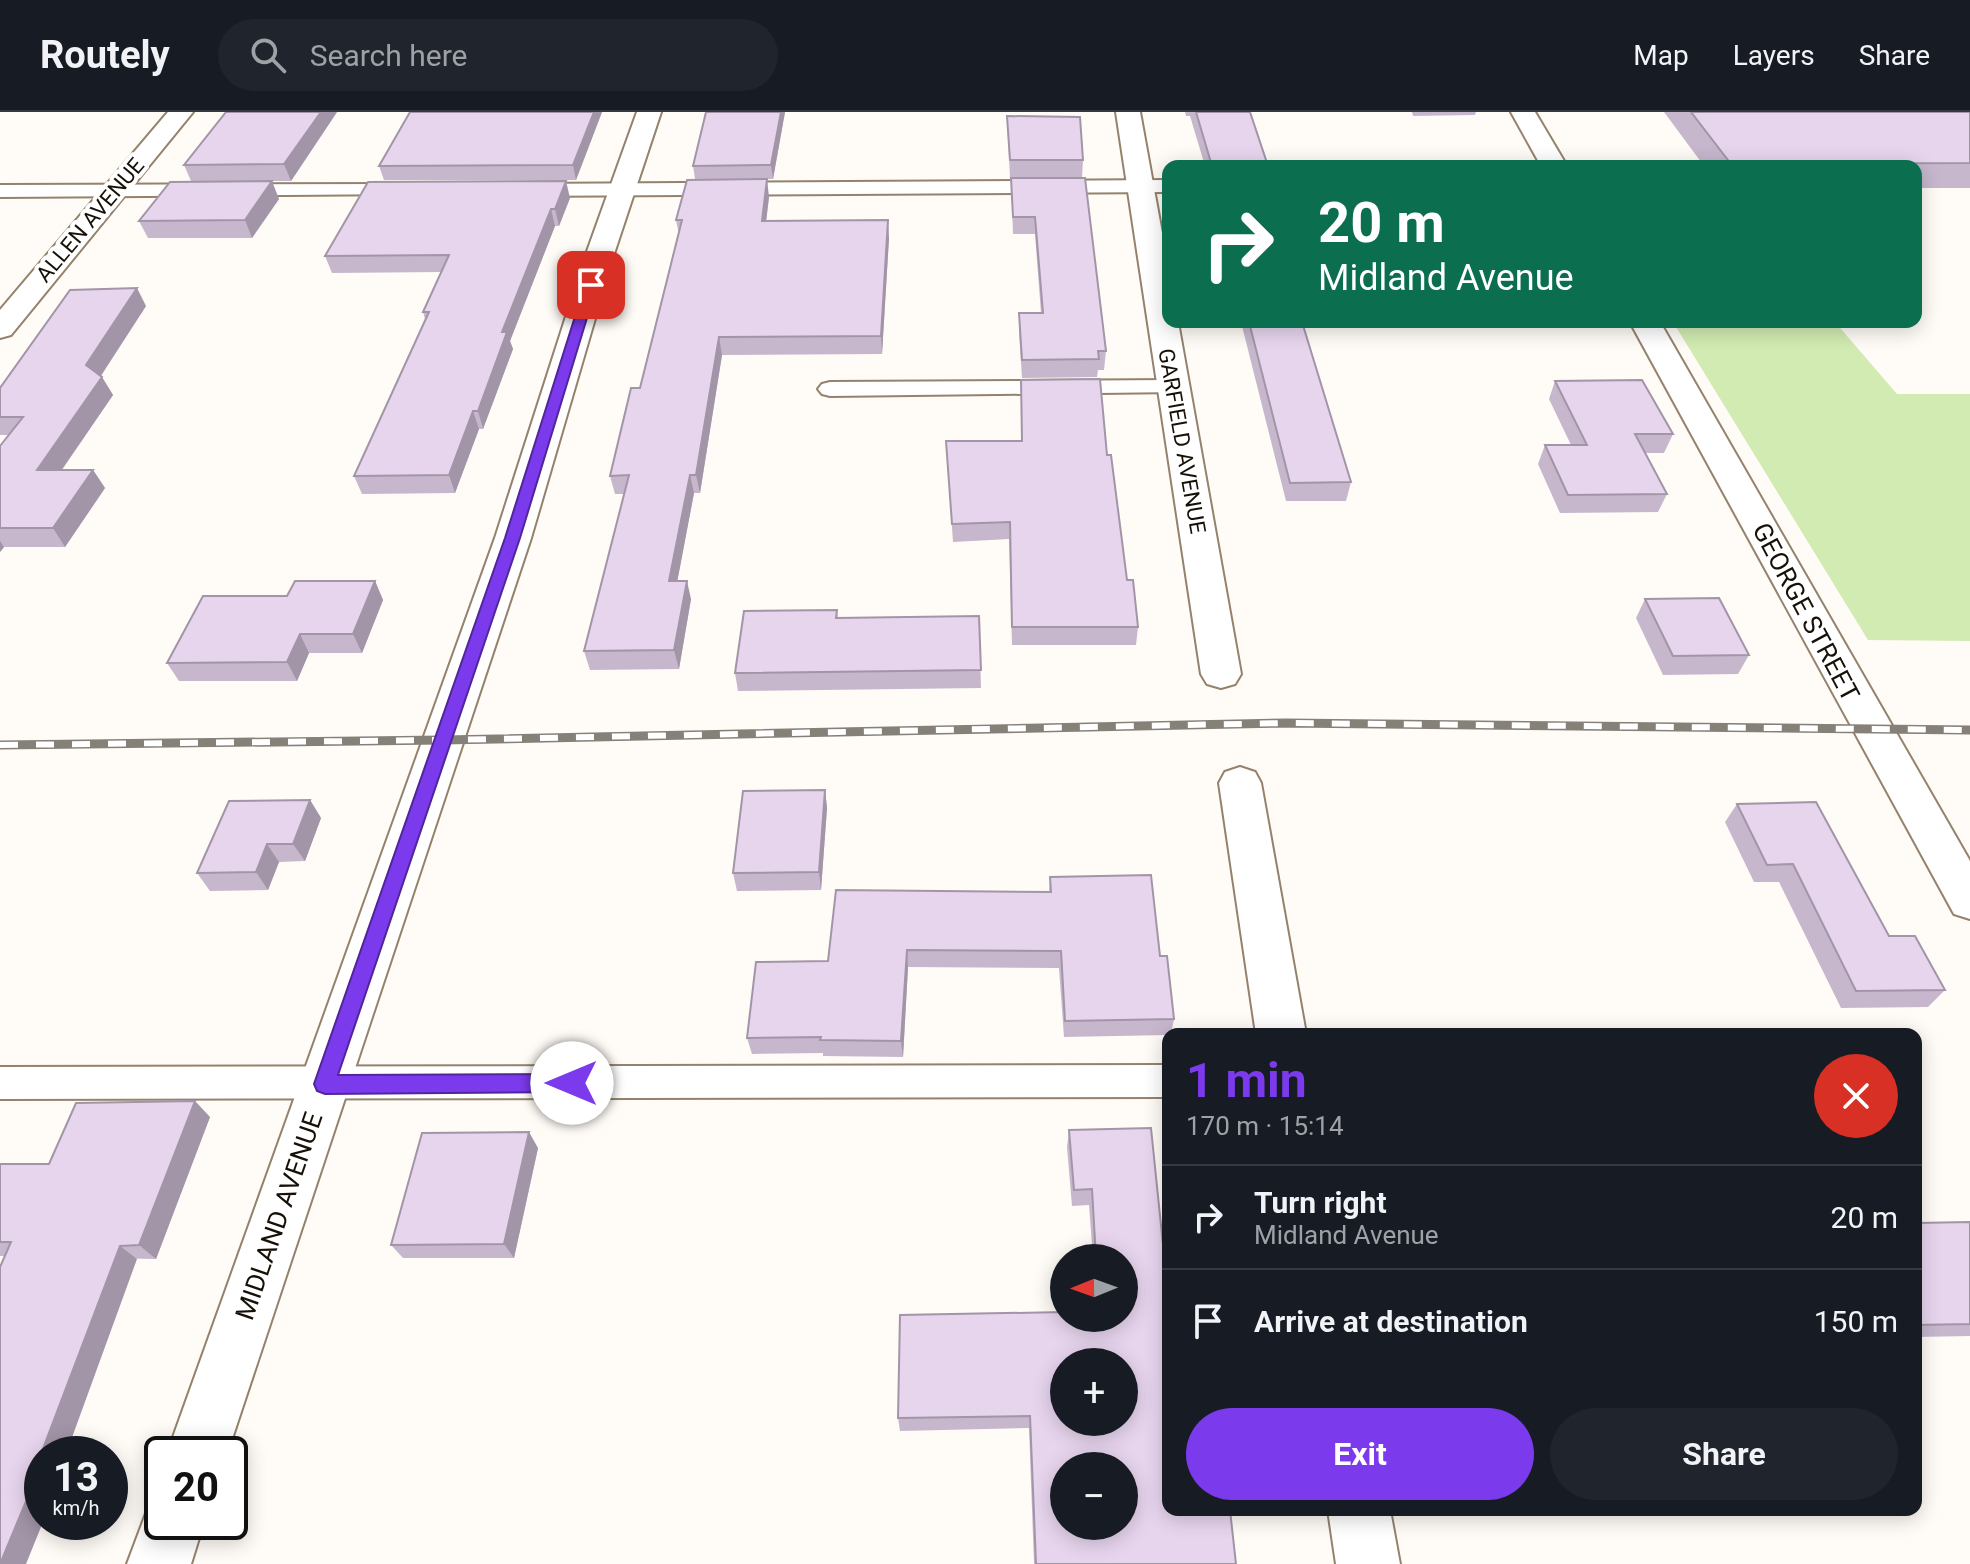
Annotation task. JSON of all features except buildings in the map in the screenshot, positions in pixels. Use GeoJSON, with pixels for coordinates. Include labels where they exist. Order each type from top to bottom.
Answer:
{"type":"FeatureCollection","features":[{"type":"Feature","properties":{"kind":"street","name":"ALLEN AVENUE"},"geometry":{"type":"LineString","coordinates":[[0,329],[181,112]]}},
{"type":"Feature","properties":{"kind":"street","name":"MIDLAND AVENUE"},"geometry":{"type":"LineString","coordinates":[[203,1436],[513,538],[649,112]]}},
{"type":"Feature","properties":{"kind":"street","name":"GARFIELD AVENUE"},"geometry":{"type":"LineString","coordinates":[[1128,112],[1154,186],[1162,271]]}},
{"type":"Feature","properties":{"kind":"street"},"geometry":{"type":"LineString","coordinates":[[1523,112],[1551,160]]}},
{"type":"Feature","properties":{"kind":"street","name":"GARFIELD AVENUE"},"geometry":{"type":"LineString","coordinates":[[1167,328],[1173,387],[1221,674]]}},
{"type":"Feature","properties":{"kind":"street","name":"GEORGE STREET"},"geometry":{"type":"LineString","coordinates":[[1649,328],[1700,416],[1871,731],[1970,901]]}},
{"type":"Feature","properties":{"kind":"street"},"geometry":{"type":"LineString","coordinates":[[1240,783],[1280,1028]]}},
{"type":"Feature","properties":{"kind":"street"},"geometry":{"type":"LineString","coordinates":[[1360,1516],[1368,1564]]}},
{"type":"Feature","properties":{"kind":"street"},"geometry":{"type":"LineString","coordinates":[[159,1564],[167,1540]]}},
{"type":"Feature","properties":{"kind":"lane"},"geometry":{"type":"LineString","coordinates":[[509,190],[1154,186]]}},
{"type":"Feature","properties":{"kind":"lane"},"geometry":{"type":"LineString","coordinates":[[0,191],[430,190]]}},
{"type":"Feature","properties":{"kind":"lane"},"geometry":{"type":"LineString","coordinates":[[830,389],[1173,387]]}},
{"type":"Feature","properties":{"kind":"lane"},"geometry":{"type":"LineString","coordinates":[[0,1083],[1162,1081]]}},
{"type":"Feature","properties":{"kind":"green space"},"geometry":{"type":"Polygon","coordinates":[[[1677,328],[1840,328],[1897,394],[1970,394],[1970,641],[1868,640],[1677,328]]]}},
{"type":"Feature","properties":{"kind":"railway"},"geometry":{"type":"LineString","coordinates":[[0,745],[443,740],[1286,723],[1970,730]]}},
{"type":"Feature","properties":{"kind":"route"},"geometry":{"type":"LineString","coordinates":[[572,1083],[325,1084],[513,538],[591,285]]}}]}
